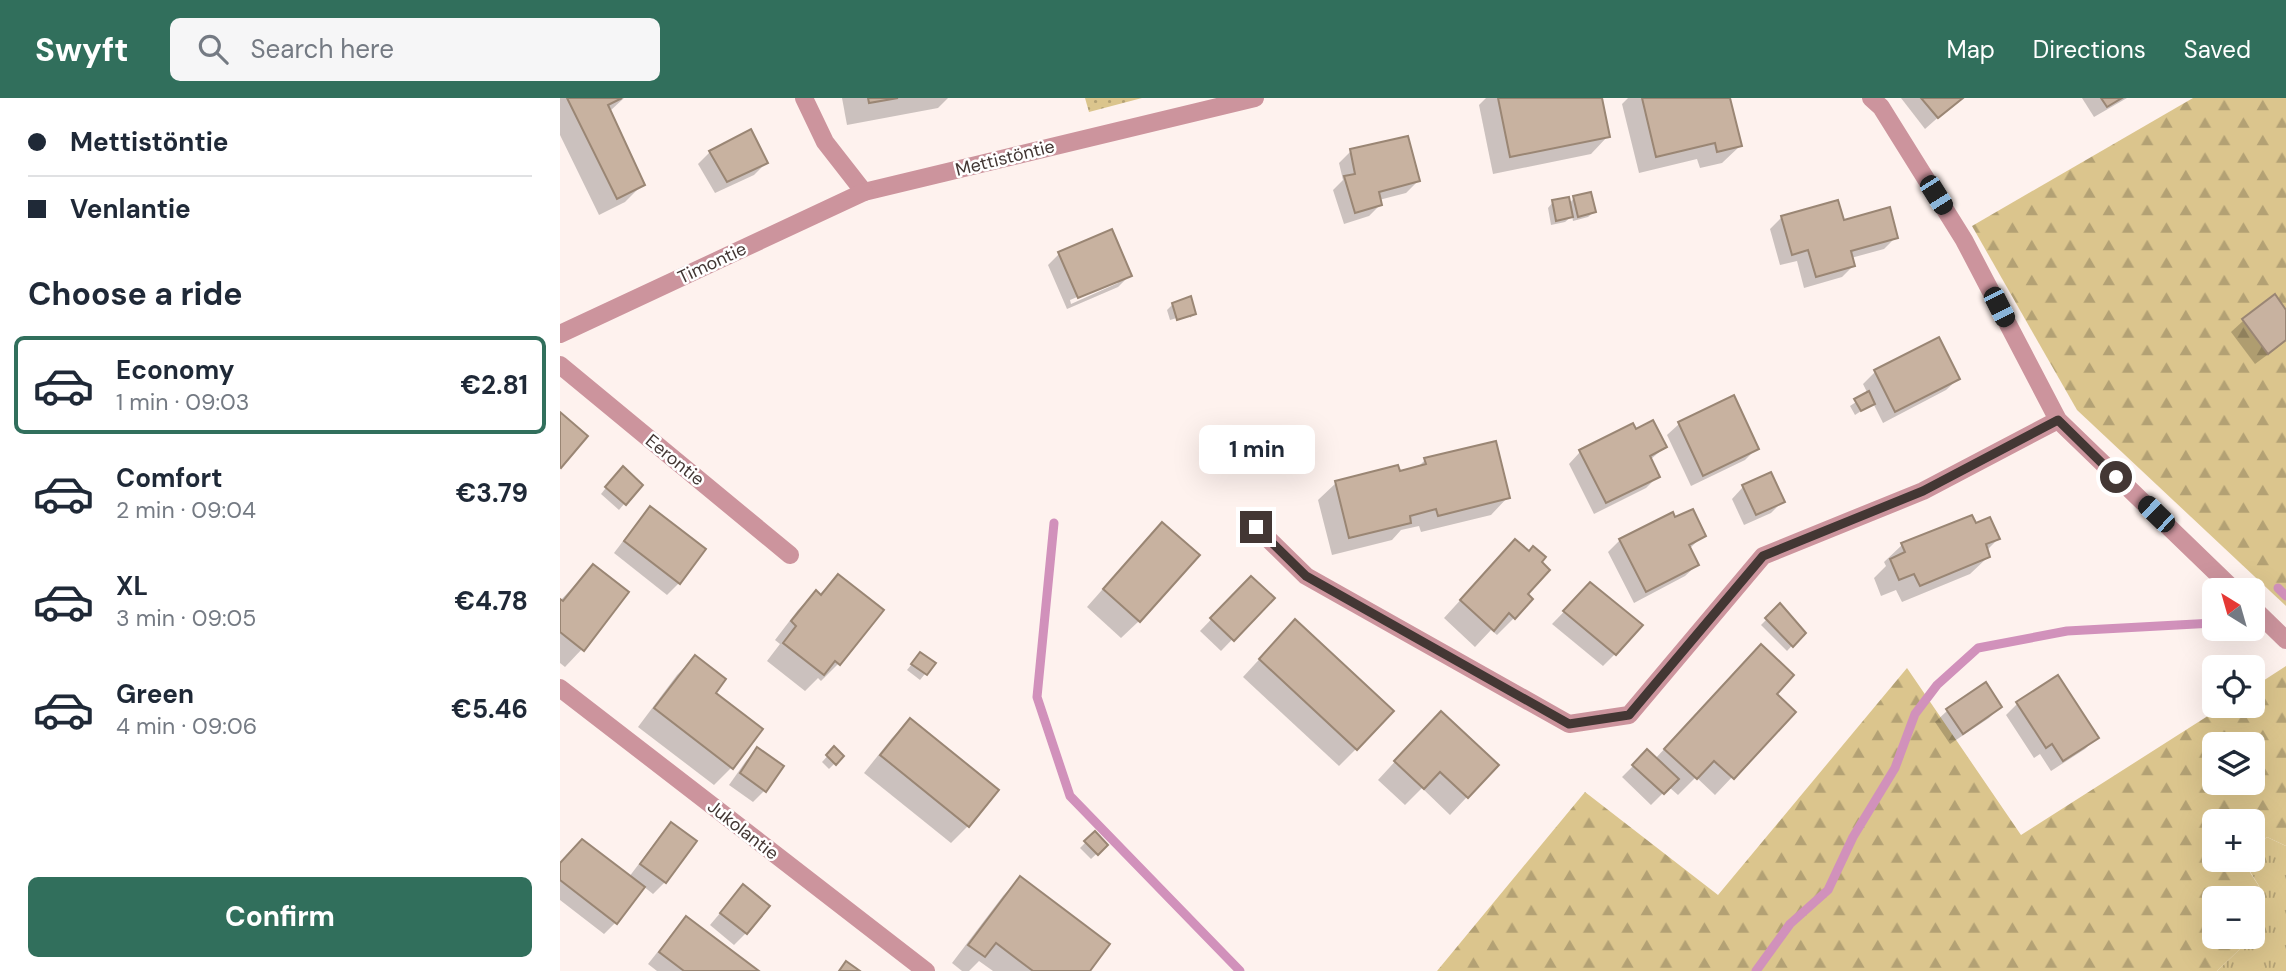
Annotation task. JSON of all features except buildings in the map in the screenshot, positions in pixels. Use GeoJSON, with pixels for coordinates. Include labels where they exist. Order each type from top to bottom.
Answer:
{"type":"FeatureCollection","features":[{"type":"Feature","properties":{"kind":"street"},"geometry":{"type":"LineString","coordinates":[[804,98],[825,142],[864,192]]}},
{"type":"Feature","properties":{"kind":"street","name":"Mettistöntie"},"geometry":{"type":"LineString","coordinates":[[864,192],[1255,98]]}},
{"type":"Feature","properties":{"kind":"street"},"geometry":{"type":"LineString","coordinates":[[1871,98],[1881,107],[1964,240],[2058,420],[2222,578]]}},
{"type":"Feature","properties":{"kind":"street","name":"Timontie"},"geometry":{"type":"LineString","coordinates":[[560,334],[864,192]]}},
{"type":"Feature","properties":{"kind":"street","name":"Eerontie"},"geometry":{"type":"LineString","coordinates":[[560,365],[790,555]]}},
{"type":"Feature","properties":{"kind":"street"},"geometry":{"type":"LineString","coordinates":[[1256,527],[1306,576],[1569,724],[1629,715],[1763,556],[1923,491],[2058,420]]}},
{"type":"Feature","properties":{"kind":"street"},"geometry":{"type":"LineString","coordinates":[[2265,620],[2286,640]]}},
{"type":"Feature","properties":{"kind":"street","name":"Jukolantie"},"geometry":{"type":"LineString","coordinates":[[560,688],[926,971]]}},
{"type":"Feature","properties":{"kind":"green space"},"geometry":{"type":"Polygon","coordinates":[[[1085,98],[1142,98],[1089,112],[1085,98]]]}},
{"type":"Feature","properties":{"kind":"green space"},"geometry":{"type":"Polygon","coordinates":[[[2193,98],[2286,98],[2286,606],[2265,586],[2265,578],[2256,578],[2077,410],[1972,226],[2193,98]]]}},
{"type":"Feature","properties":{"kind":"green space"},"geometry":{"type":"Polygon","coordinates":[[[2286,666],[2286,846],[2267,837],[2265,839],[2265,809],[2202,809],[2202,872],[2250,872],[2259,886],[2202,886],[2202,949],[2240,949],[2217,971],[1437,971],[1585,792],[1718,895],[1907,668],[2021,835],[2205,718],[2265,718],[2265,680],[2286,666]]]}},
{"type":"Feature","properties":{"kind":"green space"},"geometry":{"type":"Polygon","coordinates":[[[2267,837],[2286,846],[2286,971],[2217,971],[2240,949],[2265,949],[2265,886],[2259,886],[2250,872],[2265,872],[2267,837]]]}},
{"type":"Feature","properties":{"kind":"waterway"},"geometry":{"type":"LineString","coordinates":[[1054,523],[1037,697],[1070,796],[1240,971]]}},
{"type":"Feature","properties":{"kind":"waterway"},"geometry":{"type":"LineString","coordinates":[[2278,588],[2286,596]]}},
{"type":"Feature","properties":{"kind":"waterway"},"geometry":{"type":"LineString","coordinates":[[1756,971],[1790,924],[1828,890],[1853,837],[1895,768],[1915,714],[1937,685],[1978,648],[2067,631],[2202,624]]}},
{"type":"Feature","properties":{"kind":"route"},"geometry":{"type":"LineString","coordinates":[[1256,527],[1306,576],[1569,724],[1629,715],[1763,556],[1923,491],[2058,420],[2116,477]]}}]}
